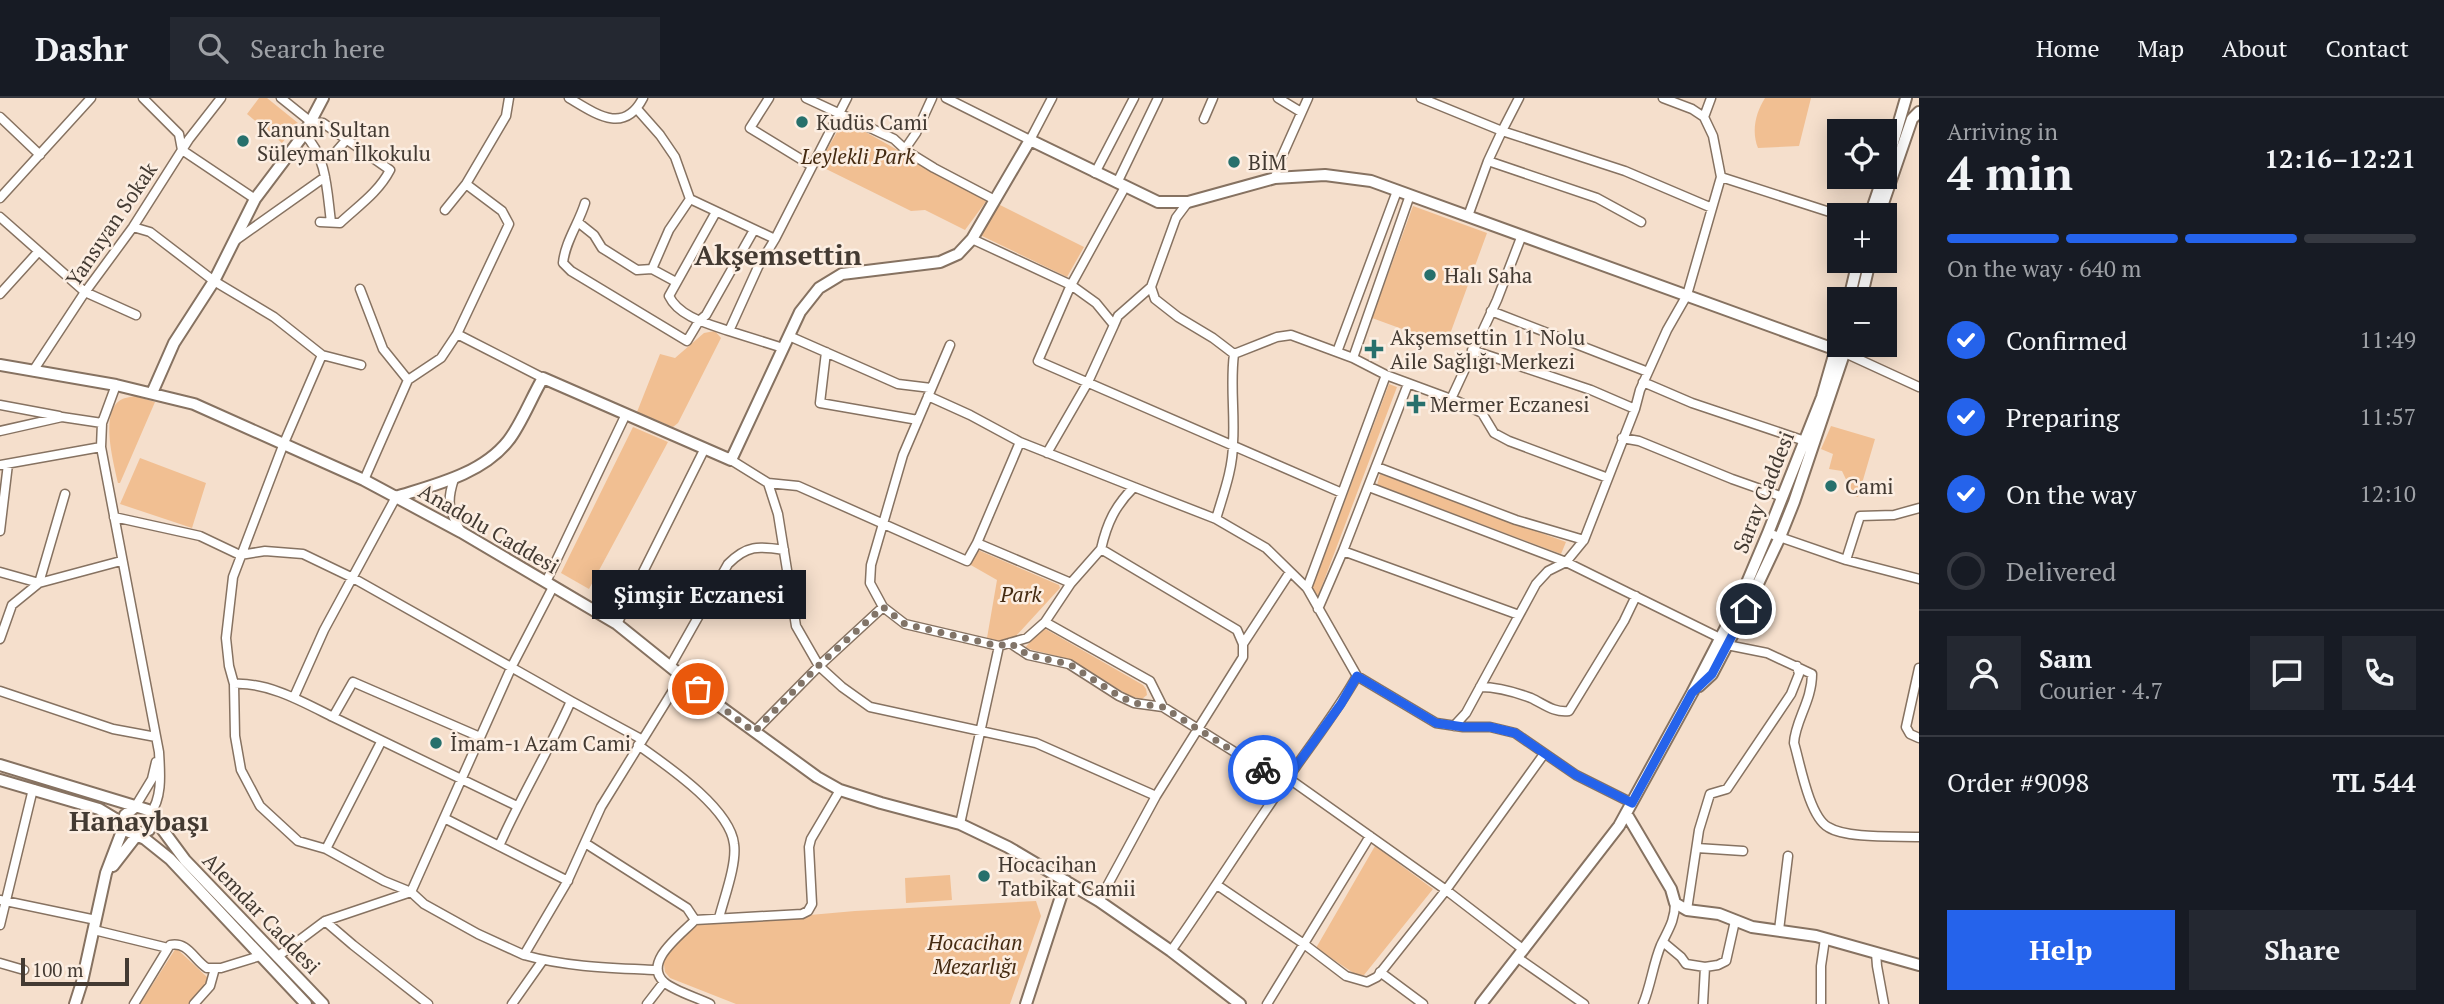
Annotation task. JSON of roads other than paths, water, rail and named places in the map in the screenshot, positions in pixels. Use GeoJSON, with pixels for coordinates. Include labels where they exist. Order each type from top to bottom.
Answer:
{"type":"FeatureCollection","features":[{"type":"Feature","properties":{"kind":"street"},"geometry":{"type":"LineString","coordinates":[[0,198],[91,98]]}},
{"type":"Feature","properties":{"kind":"street"},"geometry":{"type":"LineString","coordinates":[[143,98],[178,134],[182,150],[255,200]]}},
{"type":"Feature","properties":{"kind":"street","name":"Yansıyan Sokak"},"geometry":{"type":"LineString","coordinates":[[33,371],[182,150],[221,98]]}},
{"type":"Feature","properties":{"kind":"street"},"geometry":{"type":"LineString","coordinates":[[281,98],[312,122],[323,123],[390,170],[366,202],[340,223],[320,222]]}},
{"type":"Feature","properties":{"kind":"street"},"geometry":{"type":"LineString","coordinates":[[152,393],[174,343],[215,281],[255,200],[312,122],[323,98]]}},
{"type":"Feature","properties":{"kind":"street"},"geometry":{"type":"LineString","coordinates":[[445,210],[466,184],[506,116],[509,98]]}},
{"type":"Feature","properties":{"kind":"street"},"geometry":{"type":"LineString","coordinates":[[569,98],[612,120],[628,117],[637,109],[643,98]]}},
{"type":"Feature","properties":{"kind":"street"},"geometry":{"type":"LineString","coordinates":[[769,98],[750,128],[812,166]]}},
{"type":"Feature","properties":{"kind":"street"},"geometry":{"type":"LineString","coordinates":[[806,98],[894,139],[934,168],[995,200]]}},
{"type":"Feature","properties":{"kind":"street"},"geometry":{"type":"LineString","coordinates":[[729,331],[758,267],[847,98]]}},
{"type":"Feature","properties":{"kind":"street"},"geometry":{"type":"LineString","coordinates":[[905,149],[916,133],[932,98]]}},
{"type":"Feature","properties":{"kind":"street"},"geometry":{"type":"LineString","coordinates":[[946,98],[1158,202],[1188,202],[1275,178],[1325,175],[1371,181],[1687,295],[1827,341]]}},
{"type":"Feature","properties":{"kind":"street"},"geometry":{"type":"LineString","coordinates":[[731,460],[800,313],[819,288],[842,274],[940,262],[958,254],[972,239],[1052,98]]}},
{"type":"Feature","properties":{"kind":"street"},"geometry":{"type":"LineString","coordinates":[[1095,173],[1134,98]]}},
{"type":"Feature","properties":{"kind":"street"},"geometry":{"type":"LineString","coordinates":[[1158,98],[1121,185],[1071,285],[1038,361],[1342,493]]}},
{"type":"Feature","properties":{"kind":"street"},"geometry":{"type":"LineString","coordinates":[[1205,119],[1213,98]]}},
{"type":"Feature","properties":{"kind":"street"},"geometry":{"type":"LineString","coordinates":[[1278,98],[1301,112]]}},
{"type":"Feature","properties":{"kind":"street"},"geometry":{"type":"LineString","coordinates":[[1275,178],[1308,98]]}},
{"type":"Feature","properties":{"kind":"street"},"geometry":{"type":"LineString","coordinates":[[1421,98],[1502,131],[1625,171],[1712,208]]}},
{"type":"Feature","properties":{"kind":"street"},"geometry":{"type":"LineString","coordinates":[[1468,216],[1488,162],[1519,98]]}},
{"type":"Feature","properties":{"kind":"street"},"geometry":{"type":"LineString","coordinates":[[1454,726],[1466,713],[1536,584],[1548,571],[1566,562],[1584,540],[1643,382],[1687,295],[1721,177],[1713,136],[1704,117],[1692,109],[1663,98]]}},
{"type":"Feature","properties":{"kind":"street"},"geometry":{"type":"LineString","coordinates":[[1704,117],[1711,98]]}},
{"type":"Feature","properties":{"kind":"street"},"geometry":{"type":"LineString","coordinates":[[1897,129],[1906,98]]}},
{"type":"Feature","properties":{"kind":"street"},"geometry":{"type":"LineString","coordinates":[[637,109],[675,157],[690,199],[775,239]]}},
{"type":"Feature","properties":{"kind":"street"},"geometry":{"type":"LineString","coordinates":[[1883,203],[1912,119],[1919,112]]}},
{"type":"Feature","properties":{"kind":"street"},"geometry":{"type":"LineString","coordinates":[[0,117],[40,155]]}},
{"type":"Feature","properties":{"kind":"street"},"geometry":{"type":"LineString","coordinates":[[304,134],[313,143],[325,177],[331,222]]}},
{"type":"Feature","properties":{"kind":"street"},"geometry":{"type":"LineString","coordinates":[[319,158],[334,154],[347,139]]}},
{"type":"Feature","properties":{"kind":"street"},"geometry":{"type":"LineString","coordinates":[[1488,162],[1597,198],[1641,222]]}},
{"type":"Feature","properties":{"kind":"street"},"geometry":{"type":"LineString","coordinates":[[236,240],[325,177]]}},
{"type":"Feature","properties":{"kind":"street"},"geometry":{"type":"LineString","coordinates":[[1721,177],[1827,211]]}},
{"type":"Feature","properties":{"kind":"street"},"geometry":{"type":"LineString","coordinates":[[364,480],[408,380],[441,358],[457,334],[509,224],[502,211],[466,184]]}},
{"type":"Feature","properties":{"kind":"street"},"geometry":{"type":"LineString","coordinates":[[1337,352],[1397,191]]}},
{"type":"Feature","properties":{"kind":"street"},"geometry":{"type":"LineString","coordinates":[[1353,358],[1410,195]]}},
{"type":"Feature","properties":{"kind":"street"},"geometry":{"type":"LineString","coordinates":[[652,269],[669,230],[690,199]]}},
{"type":"Feature","properties":{"kind":"street"},"geometry":{"type":"LineString","coordinates":[[1047,453],[1088,382],[1118,316],[1151,287],[1176,218],[1188,202]]}},
{"type":"Feature","properties":{"kind":"street"},"geometry":{"type":"LineString","coordinates":[[585,203],[579,223],[564,252],[563,263],[570,271],[687,341],[699,321],[706,315],[754,230]]}},
{"type":"Feature","properties":{"kind":"street"},"geometry":{"type":"LineString","coordinates":[[716,212],[669,296],[673,304],[699,321],[783,348]]}},
{"type":"Feature","properties":{"kind":"street"},"geometry":{"type":"LineString","coordinates":[[0,217],[85,292],[136,315]]}},
{"type":"Feature","properties":{"kind":"street"},"geometry":{"type":"LineString","coordinates":[[579,223],[594,235],[603,248],[625,263],[637,270],[652,269],[676,282]]}},
{"type":"Feature","properties":{"kind":"street"},"geometry":{"type":"LineString","coordinates":[[132,227],[150,232],[215,281],[275,317],[322,355],[361,365]]}},
{"type":"Feature","properties":{"kind":"street"},"geometry":{"type":"LineString","coordinates":[[1451,399],[1522,235]]}},
{"type":"Feature","properties":{"kind":"street"},"geometry":{"type":"LineString","coordinates":[[972,239],[1071,285],[1096,303],[1114,325]]}},
{"type":"Feature","properties":{"kind":"street"},"geometry":{"type":"LineString","coordinates":[[0,295],[38,252]]}},
{"type":"Feature","properties":{"kind":"street"},"geometry":{"type":"LineString","coordinates":[[1151,287],[1155,299],[1234,354]]}},
{"type":"Feature","properties":{"kind":"street"},"geometry":{"type":"LineString","coordinates":[[360,289],[383,349],[408,380]]}},
{"type":"Feature","properties":{"kind":"street"},"geometry":{"type":"LineString","coordinates":[[1491,311],[1648,372]]}},
{"type":"Feature","properties":{"kind":"street"},"geometry":{"type":"LineString","coordinates":[[457,334],[543,378],[731,460],[768,484],[798,486],[967,561],[1020,442]]}},
{"type":"Feature","properties":{"kind":"street"},"geometry":{"type":"LineString","coordinates":[[789,335],[898,384],[930,392],[1020,442],[1216,519],[1266,548],[1307,588],[1357,676],[1436,723],[1490,727],[1515,733],[1629,808],[1671,889],[1675,903],[1675,915],[1663,942],[1643,1004]]}},
{"type":"Feature","properties":{"kind":"street"},"geometry":{"type":"LineString","coordinates":[[1234,354],[1277,337],[1291,335],[1451,399],[1482,413],[1494,433],[1508,441],[1608,478]]}},
{"type":"Feature","properties":{"kind":"street"},"geometry":{"type":"LineString","coordinates":[[950,345],[903,455],[871,565],[870,583],[883,607],[905,624],[999,646],[1027,638],[1045,622],[1072,583],[1101,549],[1106,526],[1112,514],[1119,502],[1134,487]]}},
{"type":"Feature","properties":{"kind":"street"},"geometry":{"type":"LineString","coordinates":[[1472,350],[1591,390],[1635,409]]}},
{"type":"Feature","properties":{"kind":"street"},"geometry":{"type":"LineString","coordinates":[[826,352],[820,403],[918,420]]}},
{"type":"Feature","properties":{"kind":"street"},"geometry":{"type":"LineString","coordinates":[[1216,519],[1234,444],[1230,379],[1234,354]]}},
{"type":"Feature","properties":{"kind":"street"},"geometry":{"type":"LineString","coordinates":[[322,355],[240,555],[227,609],[226,638],[234,684],[235,736],[241,771],[260,806],[298,841],[326,849],[384,881],[411,892],[424,904],[478,934],[524,955],[543,960],[656,970]]}},
{"type":"Feature","properties":{"kind":"street","name":"Saray Caddesi"},"geometry":{"type":"LineString","coordinates":[[1480,1004],[1619,826],[1692,693],[1712,674],[1838,357]]}},
{"type":"Feature","properties":{"kind":"street","name":"Saray Caddesi"},"geometry":{"type":"LineString","coordinates":[[1724,641],[1780,537],[1794,502],[1839,357]]}},
{"type":"Feature","properties":{"kind":"street"},"geometry":{"type":"LineString","coordinates":[[1863,357],[1919,387]]}},
{"type":"Feature","properties":{"kind":"street","name":"Anadolu Caddesi"},"geometry":{"type":"LineString","coordinates":[[0,365],[117,385],[194,404],[364,480],[461,532],[617,624],[754,732],[817,777],[841,790],[960,824],[1008,847],[1099,901],[1240,1004]]}},
{"type":"Feature","properties":{"kind":"street"},"geometry":{"type":"LineString","coordinates":[[1307,588],[1386,375]]}},
{"type":"Feature","properties":{"kind":"street"},"geometry":{"type":"LineString","coordinates":[[294,697],[324,630],[396,497],[454,479],[492,456],[509,440],[543,378]]}},
{"type":"Feature","properties":{"kind":"street"},"geometry":{"type":"LineString","coordinates":[[1643,382],[1692,403],[1805,441]]}},
{"type":"Feature","properties":{"kind":"street"},"geometry":{"type":"LineString","coordinates":[[1318,609],[1408,384]]}},
{"type":"Feature","properties":{"kind":"street"},"geometry":{"type":"LineString","coordinates":[[117,385],[102,423],[101,447],[159,752],[158,795],[156,807],[150,814]]}},
{"type":"Feature","properties":{"kind":"street"},"geometry":{"type":"LineString","coordinates":[[0,405],[102,423]]}},
{"type":"Feature","properties":{"kind":"street"},"geometry":{"type":"LineString","coordinates":[[277,957],[325,921],[411,892],[626,414]]}},
{"type":"Feature","properties":{"kind":"street"},"geometry":{"type":"LineString","coordinates":[[0,431],[62,417]]}},
{"type":"Feature","properties":{"kind":"street"},"geometry":{"type":"LineString","coordinates":[[1622,438],[1639,441],[1783,497]]}},
{"type":"Feature","properties":{"kind":"street"},"geometry":{"type":"LineString","coordinates":[[0,531],[4,464],[101,447]]}},
{"type":"Feature","properties":{"kind":"street"},"geometry":{"type":"LineString","coordinates":[[617,624],[705,449]]}},
{"type":"Feature","properties":{"kind":"street"},"geometry":{"type":"LineString","coordinates":[[1377,467],[1516,520],[1584,540]]}},
{"type":"Feature","properties":{"kind":"street"},"geometry":{"type":"LineString","coordinates":[[454,479],[448,496],[452,516],[461,532]]}},
{"type":"Feature","properties":{"kind":"street"},"geometry":{"type":"LineString","coordinates":[[768,484],[778,514],[796,626],[818,666],[842,687],[870,706],[1036,743],[1156,796]]}},
{"type":"Feature","properties":{"kind":"street"},"geometry":{"type":"LineString","coordinates":[[1369,487],[1566,562],[1724,641],[1767,653],[1812,674],[1808,704],[1794,736],[1794,743],[1813,807],[1826,826],[1839,832],[1919,837]]}},
{"type":"Feature","properties":{"kind":"street"},"geometry":{"type":"LineString","coordinates":[[39,583],[65,494]]}},
{"type":"Feature","properties":{"kind":"street"},"geometry":{"type":"LineString","coordinates":[[1846,560],[1860,516],[1894,515],[1919,508]]}},
{"type":"Feature","properties":{"kind":"street"},"geometry":{"type":"LineString","coordinates":[[114,517],[200,537],[240,555],[265,551],[303,554],[353,578],[512,666],[639,742],[719,812],[730,830],[734,843],[734,858],[719,918]]}},
{"type":"Feature","properties":{"kind":"street"},"geometry":{"type":"LineString","coordinates":[[1768,533],[1846,560],[1919,579]]}},
{"type":"Feature","properties":{"kind":"street"},"geometry":{"type":"LineString","coordinates":[[976,542],[1072,583]]}},
{"type":"Feature","properties":{"kind":"street"},"geometry":{"type":"LineString","coordinates":[[671,665],[728,564],[741,552],[762,546],[784,550]]}},
{"type":"Feature","properties":{"kind":"street"},"geometry":{"type":"LineString","coordinates":[[1099,901],[1156,796],[1243,657],[1243,644],[1237,630],[1101,549]]}},
{"type":"Feature","properties":{"kind":"street"},"geometry":{"type":"LineString","coordinates":[[1343,551],[1519,615]]}},
{"type":"Feature","properties":{"kind":"street"},"geometry":{"type":"LineString","coordinates":[[0,639],[12,605],[39,583],[121,561]]}},
{"type":"Feature","properties":{"kind":"street"},"geometry":{"type":"LineString","coordinates":[[0,572],[39,583]]}},
{"type":"Feature","properties":{"kind":"street"},"geometry":{"type":"LineString","coordinates":[[1243,644],[1290,572]]}},
{"type":"Feature","properties":{"kind":"street"},"geometry":{"type":"LineString","coordinates":[[1480,687],[1495,687],[1530,698],[1560,712],[1569,711],[1624,621],[1636,596]]}},
{"type":"Feature","properties":{"kind":"street"},"geometry":{"type":"LineString","coordinates":[[754,732],[818,666],[883,607]]}},
{"type":"Feature","properties":{"kind":"street"},"geometry":{"type":"LineString","coordinates":[[1045,622],[1150,681],[1163,707]]}},
{"type":"Feature","properties":{"kind":"street"},"geometry":{"type":"LineString","coordinates":[[1010,643],[1028,655],[1069,664],[1134,703],[1163,707],[1198,731],[1286,780],[1446,890],[1584,1004]]}},
{"type":"Feature","properties":{"kind":"street"},"geometry":{"type":"LineString","coordinates":[[960,824],[999,646]]}},
{"type":"Feature","properties":{"kind":"street"},"geometry":{"type":"LineString","coordinates":[[1687,910],[1699,830],[1710,794],[1727,789],[1791,694],[1799,674],[1797,666]]}},
{"type":"Feature","properties":{"kind":"street"},"geometry":{"type":"LineString","coordinates":[[1919,668],[1906,727],[1919,738]]}},
{"type":"Feature","properties":{"kind":"street"},"geometry":{"type":"LineString","coordinates":[[524,955],[568,881],[601,807],[682,676]]}},
{"type":"Feature","properties":{"kind":"street"},"geometry":{"type":"LineString","coordinates":[[1171,951],[1286,780],[1341,704],[1357,676]]}},
{"type":"Feature","properties":{"kind":"street"},"geometry":{"type":"LineString","coordinates":[[333,717],[353,682],[480,737]]}},
{"type":"Feature","properties":{"kind":"street"},"geometry":{"type":"LineString","coordinates":[[234,684],[247,683],[294,697],[381,742],[517,806]]}},
{"type":"Feature","properties":{"kind":"street"},"geometry":{"type":"LineString","coordinates":[[0,691],[113,729],[156,737]]}},
{"type":"Feature","properties":{"kind":"street"},"geometry":{"type":"LineString","coordinates":[[499,846],[517,806],[552,745],[571,701]]}},
{"type":"Feature","properties":{"kind":"street"},"geometry":{"type":"LineString","coordinates":[[326,849],[381,742]]}},
{"type":"Feature","properties":{"kind":"street"},"geometry":{"type":"LineString","coordinates":[[75,1004],[106,873],[127,811],[135,807],[152,779],[159,752]]}},
{"type":"Feature","properties":{"kind":"street"},"geometry":{"type":"LineString","coordinates":[[1217,885],[1346,975],[1357,981],[1367,982],[1380,972],[1446,890],[1544,754]]}},
{"type":"Feature","properties":{"kind":"street"},"geometry":{"type":"LineString","coordinates":[[0,765],[144,808],[150,814],[151,826],[145,833],[137,835],[106,873]]}},
{"type":"Feature","properties":{"kind":"street"},"geometry":{"type":"LineString","coordinates":[[0,780],[99,809],[137,835]]}},
{"type":"Feature","properties":{"kind":"street"},"geometry":{"type":"LineString","coordinates":[[0,925],[2,900],[33,789]]}},
{"type":"Feature","properties":{"kind":"street"},"geometry":{"type":"LineString","coordinates":[[710,1004],[664,982],[656,970],[657,959],[695,920],[802,914],[808,911],[812,904],[809,847],[811,839],[841,790]]}},
{"type":"Feature","properties":{"kind":"street","name":"Alemdar Caddesi"},"geometry":{"type":"LineString","coordinates":[[150,814],[179,854],[323,1004]]}},
{"type":"Feature","properties":{"kind":"street"},"geometry":{"type":"LineString","coordinates":[[444,818],[568,881]]}},
{"type":"Feature","properties":{"kind":"street","name":"Alemdar Caddesi"},"geometry":{"type":"LineString","coordinates":[[137,835],[170,859],[306,1004]]}},
{"type":"Feature","properties":{"kind":"street"},"geometry":{"type":"LineString","coordinates":[[1267,1004],[1370,836]]}},
{"type":"Feature","properties":{"kind":"street"},"geometry":{"type":"LineString","coordinates":[[585,843],[687,908],[695,920]]}},
{"type":"Feature","properties":{"kind":"street"},"geometry":{"type":"LineString","coordinates":[[1696,848],[1743,851]]}},
{"type":"Feature","properties":{"kind":"street"},"geometry":{"type":"LineString","coordinates":[[1779,930],[1788,856]]}},
{"type":"Feature","properties":{"kind":"street"},"geometry":{"type":"LineString","coordinates":[[1029,1003],[1066,881]]}},
{"type":"Feature","properties":{"kind":"street"},"geometry":{"type":"LineString","coordinates":[[2,900],[168,948]]}},
{"type":"Feature","properties":{"kind":"street"},"geometry":{"type":"LineString","coordinates":[[1675,903],[1687,910],[1719,914],[1752,927],[1825,939],[1919,965]]}},
{"type":"Feature","properties":{"kind":"street"},"geometry":{"type":"LineString","coordinates":[[325,921],[428,1004]]}},
{"type":"Feature","properties":{"kind":"street"},"geometry":{"type":"LineString","coordinates":[[1663,942],[1686,964],[1705,967],[1726,961],[1735,921]]}},
{"type":"Feature","properties":{"kind":"street"},"geometry":{"type":"LineString","coordinates":[[1821,1004],[1821,966],[1825,939]]}},
{"type":"Feature","properties":{"kind":"street"},"geometry":{"type":"LineString","coordinates":[[134,1004],[170,945],[179,943],[189,949],[201,964],[215,968],[260,956]]}},
{"type":"Feature","properties":{"kind":"street"},"geometry":{"type":"LineString","coordinates":[[1876,953],[1884,1004]]}},
{"type":"Feature","properties":{"kind":"street"},"geometry":{"type":"LineString","coordinates":[[512,1004],[543,960]]}},
{"type":"Feature","properties":{"kind":"street"},"geometry":{"type":"LineString","coordinates":[[0,963],[24,970]]}},
{"type":"Feature","properties":{"kind":"street"},"geometry":{"type":"LineString","coordinates":[[1703,1004],[1705,967]]}},
{"type":"Feature","properties":{"kind":"street"},"geometry":{"type":"LineString","coordinates":[[194,1004],[210,986],[215,968]]}},
{"type":"Feature","properties":{"kind":"street"},"geometry":{"type":"LineString","coordinates":[[1380,972],[1423,1004]]}},
{"type":"Feature","properties":{"kind":"street"},"geometry":{"type":"LineString","coordinates":[[648,1004],[664,982]]}},
{"type":"Feature","properties":{"kind":"place","name":"Kudüs Cami"},"geometry":{"type":"Point","coordinates":[802,122]}},
{"type":"Feature","properties":{"kind":"place","name":"Kanuni Sultan Süleyman İlkokulu"},"geometry":{"type":"Point","coordinates":[243,141]}},
{"type":"Feature","properties":{"kind":"place","name":"BİM"},"geometry":{"type":"Point","coordinates":[1234,162]}},
{"type":"Feature","properties":{"kind":"place","name":"Halı Saha"},"geometry":{"type":"Point","coordinates":[1430,275]}},
{"type":"Feature","properties":{"kind":"place","name":"Akşemsettin 11 Nolu Aile Sağlığı Merkezi"},"geometry":{"type":"Point","coordinates":[1374,349]}},
{"type":"Feature","properties":{"kind":"place","name":"Mermer Eczanesi"},"geometry":{"type":"Point","coordinates":[1416,404]}},
{"type":"Feature","properties":{"kind":"place","name":"Cami"},"geometry":{"type":"Point","coordinates":[1831,486]}},
{"type":"Feature","properties":{"kind":"place","name":"Şimşir Eczanesi"},"geometry":{"type":"Point","coordinates":[698,689]}},
{"type":"Feature","properties":{"kind":"place","name":"İmam-ı Azam Cami"},"geometry":{"type":"Point","coordinates":[436,743]}},
{"type":"Feature","properties":{"kind":"place","name":"Hocacihan Tatbikat Camii"},"geometry":{"type":"Point","coordinates":[984,876]}},
{"type":"Feature","properties":{"kind":"district","name":"Akşemsettin"},"geometry":{"type":"Point","coordinates":[778,254]}},
{"type":"Feature","properties":{"kind":"district","name":"Hanaybaşı"},"geometry":{"type":"Point","coordinates":[139,820]}},
{"type":"Feature","properties":{"kind":"park label","name":"Leylekli Park"},"geometry":{"type":"Point","coordinates":[858,156]}},
{"type":"Feature","properties":{"kind":"park label","name":"Park"},"geometry":{"type":"Point","coordinates":[1021,594]}},
{"type":"Feature","properties":{"kind":"park label","name":"Hocacihan Mezarlığı"},"geometry":{"type":"Point","coordinates":[975,954]}}]}
